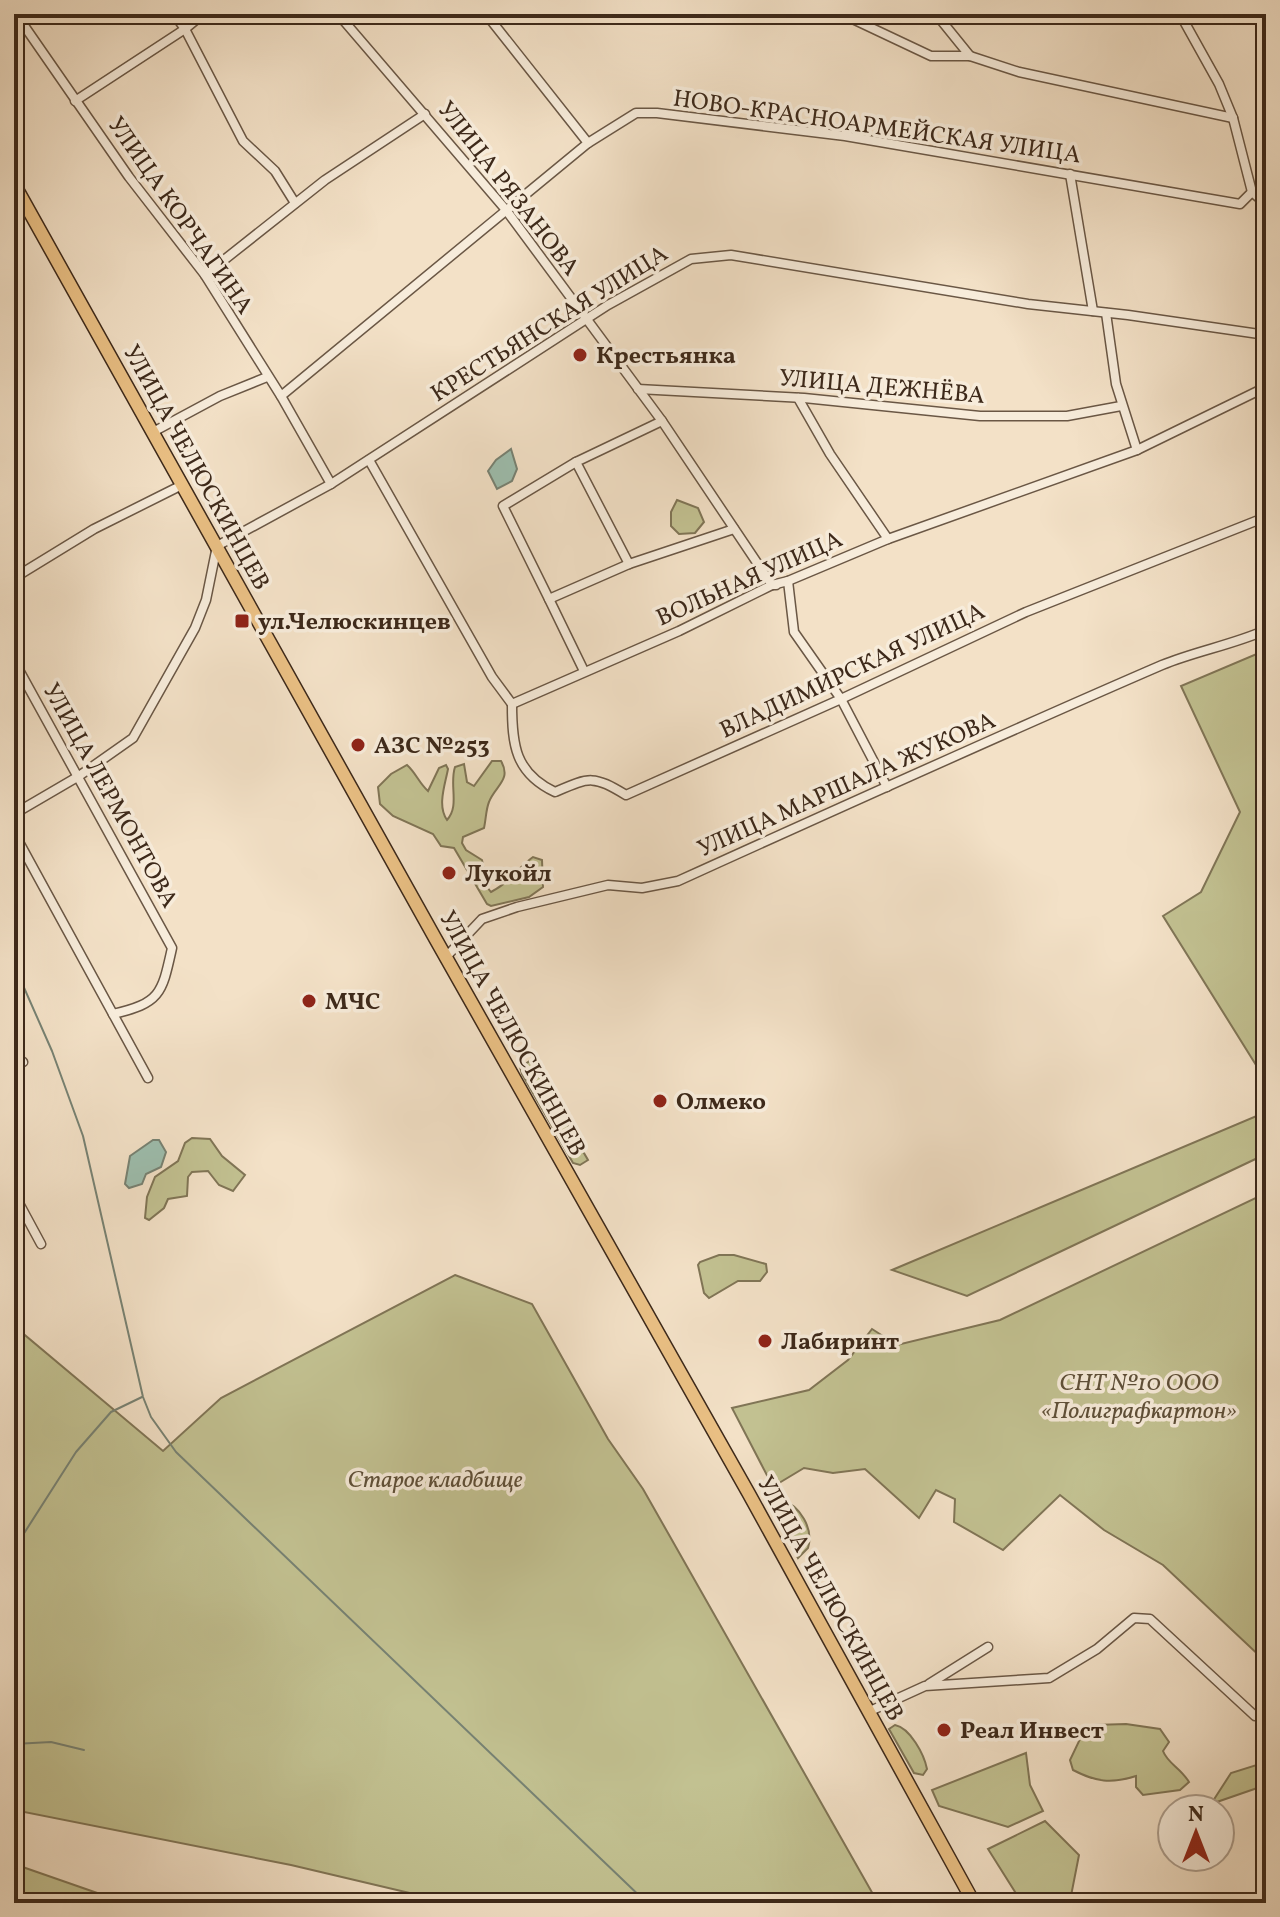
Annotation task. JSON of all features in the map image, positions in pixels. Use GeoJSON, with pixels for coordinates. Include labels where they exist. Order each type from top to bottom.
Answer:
{"type":"FeatureCollection","features":[{"type":"Feature","properties":{"kind":"main road","name":"УЛИЦА ЧЕЛЮСКИНЦЕВ"},"geometry":{"type":"LineString","coordinates":[[14,184],[749,1494],[974,1903]]}},
{"type":"Feature","properties":{"kind":"street","name":"УЛИЦА КОРЧАГИНА"},"geometry":{"type":"LineString","coordinates":[[16,14],[129,177],[205,275],[281,396],[331,484]]}},
{"type":"Feature","properties":{"kind":"street"},"geometry":{"type":"LineString","coordinates":[[174,14],[185,29],[243,141],[275,171],[295,203]]}},
{"type":"Feature","properties":{"kind":"street"},"geometry":{"type":"LineString","coordinates":[[75,101],[203,14]]}},
{"type":"Feature","properties":{"kind":"street","name":"УЛИЦА РЯЗАНОВА"},"geometry":{"type":"LineString","coordinates":[[338,14],[506,210],[662,421],[772,585]]}},
{"type":"Feature","properties":{"kind":"street"},"geometry":{"type":"LineString","coordinates":[[842,14],[931,56],[970,56],[1019,72],[1233,118]]}},
{"type":"Feature","properties":{"kind":"street"},"geometry":{"type":"LineString","coordinates":[[936,14],[970,56]]}},
{"type":"Feature","properties":{"kind":"street"},"geometry":{"type":"LineString","coordinates":[[1180,14],[1223,93],[1233,118],[1252,192],[1266,204]]}},
{"type":"Feature","properties":{"kind":"street"},"geometry":{"type":"LineString","coordinates":[[489,15],[588,143]]}},
{"type":"Feature","properties":{"kind":"street"},"geometry":{"type":"LineString","coordinates":[[1203,111],[1219,104],[1223,93]]}},
{"type":"Feature","properties":{"kind":"street","name":"НОВО-КРАСНОАРМЕЙСКАЯ УЛИЦА"},"geometry":{"type":"LineString","coordinates":[[281,396],[588,143],[636,113],[845,136],[1240,204],[1252,192]]}},
{"type":"Feature","properties":{"kind":"street"},"geometry":{"type":"LineString","coordinates":[[205,275],[325,180],[425,114]]}},
{"type":"Feature","properties":{"kind":"street"},"geometry":{"type":"LineString","coordinates":[[1070,174],[1093,311]]}},
{"type":"Feature","properties":{"kind":"street","name":"КРЕСТЬЯНСКАЯ УЛИЦА"},"geometry":{"type":"LineString","coordinates":[[217,546],[331,484],[608,305],[691,259],[731,255],[1028,304],[1266,335]]}},
{"type":"Feature","properties":{"kind":"street"},"geometry":{"type":"LineString","coordinates":[[1106,313],[1121,406],[1137,450]]}},
{"type":"Feature","properties":{"kind":"street"},"geometry":{"type":"LineString","coordinates":[[153,432],[220,396],[267,377]]}},
{"type":"Feature","properties":{"kind":"street","name":"ВОЛЬНАЯ УЛИЦА"},"geometry":{"type":"LineString","coordinates":[[788,581],[888,539],[1137,450],[1266,387]]}},
{"type":"Feature","properties":{"kind":"street","name":"УЛИЦА ДЕЖНЁВА"},"geometry":{"type":"LineString","coordinates":[[638,389],[798,398],[980,416],[1067,416],[1121,406]]}},
{"type":"Feature","properties":{"kind":"street"},"geometry":{"type":"LineString","coordinates":[[798,398],[830,454],[888,539]]}},
{"type":"Feature","properties":{"kind":"street"},"geometry":{"type":"LineString","coordinates":[[584,671],[503,506],[576,462],[662,421]]}},
{"type":"Feature","properties":{"kind":"street"},"geometry":{"type":"LineString","coordinates":[[369,460],[492,677],[512,704]]}},
{"type":"Feature","properties":{"kind":"street"},"geometry":{"type":"LineString","coordinates":[[576,462],[629,564]]}},
{"type":"Feature","properties":{"kind":"street"},"geometry":{"type":"LineString","coordinates":[[14,578],[94,529],[182,485]]}},
{"type":"Feature","properties":{"kind":"street","name":"ВЛАДИМИРСКАЯ УЛИЦА"},"geometry":{"type":"LineString","coordinates":[[512,704],[512,736],[521,763],[535,783],[555,792],[582,780],[601,780],[626,795],[1026,612],[1266,517]]}},
{"type":"Feature","properties":{"kind":"street"},"geometry":{"type":"LineString","coordinates":[[549,599],[629,564],[734,529]]}},
{"type":"Feature","properties":{"kind":"street"},"geometry":{"type":"LineString","coordinates":[[14,814],[79,776],[133,738],[195,628],[206,600],[217,546]]}},
{"type":"Feature","properties":{"kind":"street"},"geometry":{"type":"LineString","coordinates":[[772,585],[788,581],[794,632],[841,699],[887,787]]}},
{"type":"Feature","properties":{"kind":"street","name":"ВОЛЬНАЯ УЛИЦА"},"geometry":{"type":"LineString","coordinates":[[512,704],[679,631],[772,585]]}},
{"type":"Feature","properties":{"kind":"street","name":"УЛИЦА МАРШАЛА ЖУКОВА"},"geometry":{"type":"LineString","coordinates":[[446,957],[482,919],[608,885],[642,888],[678,881],[1166,664],[1266,630]]}},
{"type":"Feature","properties":{"kind":"street","name":"УЛИЦА ЛЕРМОНТОВА"},"geometry":{"type":"LineString","coordinates":[[14,661],[172,948],[163,986],[142,1007],[113,1014]]}},
{"type":"Feature","properties":{"kind":"street"},"geometry":{"type":"LineString","coordinates":[[14,833],[148,1078]]}},
{"type":"Feature","properties":{"kind":"street"},"geometry":{"type":"LineString","coordinates":[[14,1194],[41,1244]]}},
{"type":"Feature","properties":{"kind":"street"},"geometry":{"type":"LineString","coordinates":[[925,1686],[1049,1678],[1097,1649],[1134,1618],[1150,1619],[1255,1716],[1266,1711]]}},
{"type":"Feature","properties":{"kind":"street"},"geometry":{"type":"LineString","coordinates":[[868,1712],[925,1686],[988,1647]]}},
{"type":"Feature","properties":{"kind":"green space"},"geometry":{"type":"Polygon","coordinates":[[[677,500],[698,508],[704,522],[695,533],[679,534],[671,526],[671,512],[677,500]]]}},
{"type":"Feature","properties":{"kind":"green space"},"geometry":{"type":"Polygon","coordinates":[[[1266,650],[1266,1081],[1163,916],[1201,892],[1240,812],[1181,686],[1266,650]]]}},
{"type":"Feature","properties":{"kind":"green space"},"geometry":{"type":"Polygon","coordinates":[[[492,761],[501,761],[504,778],[489,802],[484,828],[463,837],[462,843],[466,850],[482,860],[487,887],[491,892],[533,857],[542,860],[543,887],[529,897],[491,906],[454,848],[441,846],[433,834],[393,816],[380,804],[378,787],[391,774],[407,765],[428,791],[439,768],[446,765],[448,769],[442,802],[447,820],[454,802],[455,767],[464,764],[467,782],[474,786],[492,761]]]}},
{"type":"Feature","properties":{"kind":"green space"},"geometry":{"type":"Polygon","coordinates":[[[530,1061],[588,1160],[580,1165],[573,1163],[522,1074],[520,1067],[530,1061]]]}},
{"type":"Feature","properties":{"kind":"green space"},"geometry":{"type":"Polygon","coordinates":[[[1266,1112],[1266,1154],[967,1296],[892,1270],[1266,1112]]]}},
{"type":"Feature","properties":{"kind":"green space"},"geometry":{"type":"Polygon","coordinates":[[[192,1138],[210,1139],[222,1156],[245,1175],[233,1191],[219,1185],[208,1171],[192,1172],[188,1177],[187,1196],[168,1199],[164,1208],[149,1220],[145,1218],[147,1197],[155,1177],[178,1161],[185,1143],[192,1138]]]}},
{"type":"Feature","properties":{"kind":"green space","name":"СНТ №10 ООО «Полиграфкартон»"},"geometry":{"type":"Polygon","coordinates":[[[1266,1193],[1266,1662],[1163,1565],[1104,1530],[1060,1495],[1003,1550],[954,1522],[955,1499],[936,1490],[919,1518],[865,1469],[833,1473],[804,1468],[779,1483],[770,1481],[732,1408],[809,1390],[848,1360],[872,1329],[897,1345],[1000,1320],[1266,1193]]]}},
{"type":"Feature","properties":{"kind":"green space"},"geometry":{"type":"Polygon","coordinates":[[[719,1255],[734,1255],[766,1264],[767,1272],[760,1281],[738,1281],[709,1298],[704,1293],[698,1265],[719,1255]]]}},
{"type":"Feature","properties":{"kind":"green space","name":"Старое кладбище"},"geometry":{"type":"Polygon","coordinates":[[[455,1275],[532,1304],[608,1439],[643,1489],[878,1903],[452,1903],[291,1865],[14,1810],[14,1326],[163,1451],[221,1398],[455,1275]]]}},
{"type":"Feature","properties":{"kind":"green space"},"geometry":{"type":"Polygon","coordinates":[[[781,1500],[799,1512],[807,1526],[808,1548],[798,1558],[772,1509],[772,1505],[781,1500]]]}},
{"type":"Feature","properties":{"kind":"green space"},"geometry":{"type":"Polygon","coordinates":[[[1126,1724],[1160,1729],[1169,1742],[1163,1751],[1165,1755],[1189,1782],[1180,1790],[1143,1795],[1136,1787],[1136,1776],[1104,1780],[1073,1770],[1070,1760],[1080,1739],[1094,1725],[1126,1724]]]}},
{"type":"Feature","properties":{"kind":"green space"},"geometry":{"type":"Polygon","coordinates":[[[895,1725],[906,1731],[920,1749],[927,1769],[923,1775],[914,1773],[889,1729],[895,1725]]]}},
{"type":"Feature","properties":{"kind":"green space"},"geometry":{"type":"Polygon","coordinates":[[[1026,1753],[1030,1785],[1043,1811],[1008,1827],[939,1806],[932,1790],[1026,1753]]]}},
{"type":"Feature","properties":{"kind":"green space"},"geometry":{"type":"Polygon","coordinates":[[[1266,1762],[1266,1785],[1236,1795],[1218,1793],[1231,1773],[1266,1762]]]}},
{"type":"Feature","properties":{"kind":"green space"},"geometry":{"type":"Polygon","coordinates":[[[1045,1821],[1079,1855],[1071,1896],[1061,1903],[1022,1903],[988,1849],[1045,1821]]]}},
{"type":"Feature","properties":{"kind":"green space"},"geometry":{"type":"Polygon","coordinates":[[[14,1864],[126,1903],[14,1903],[14,1864]]]}},
{"type":"Feature","properties":{"kind":"shaded area"},"geometry":{"type":"Polygon","coordinates":[[[511,449],[517,469],[512,481],[497,489],[488,471],[496,460],[511,449]]]}},
{"type":"Feature","properties":{"kind":"shaded area"},"geometry":{"type":"Polygon","coordinates":[[[153,1140],[159,1140],[166,1152],[161,1167],[146,1174],[142,1184],[129,1188],[125,1184],[130,1156],[153,1140]]]}},
{"type":"Feature","properties":{"kind":"waterway"},"geometry":{"type":"LineString","coordinates":[[14,965],[52,1051],[83,1136],[143,1397],[151,1417],[176,1452],[647,1903]]}},
{"type":"Feature","properties":{"kind":"waterway"},"geometry":{"type":"LineString","coordinates":[[14,1549],[76,1452],[111,1412],[142,1397]]}},
{"type":"Feature","properties":{"kind":"waterway"},"geometry":{"type":"LineString","coordinates":[[14,1744],[51,1742],[84,1750]]}},
{"type":"Feature","properties":{"kind":"place","name":"Крестьянка"},"geometry":{"type":"Point","coordinates":[580,355]}},
{"type":"Feature","properties":{"kind":"place","name":"ул.Челюскинцев"},"geometry":{"type":"Point","coordinates":[242,621]}},
{"type":"Feature","properties":{"kind":"place","name":"АЗС №253"},"geometry":{"type":"Point","coordinates":[358,745]}},
{"type":"Feature","properties":{"kind":"place","name":"Лукойл"},"geometry":{"type":"Point","coordinates":[449,873]}},
{"type":"Feature","properties":{"kind":"place","name":"МЧС"},"geometry":{"type":"Point","coordinates":[309,1001]}},
{"type":"Feature","properties":{"kind":"place","name":"Олмеко"},"geometry":{"type":"Point","coordinates":[660,1101]}},
{"type":"Feature","properties":{"kind":"place","name":"Лабиринт"},"geometry":{"type":"Point","coordinates":[765,1341]}},
{"type":"Feature","properties":{"kind":"place","name":"Реал Инвест"},"geometry":{"type":"Point","coordinates":[944,1730]}}]}
